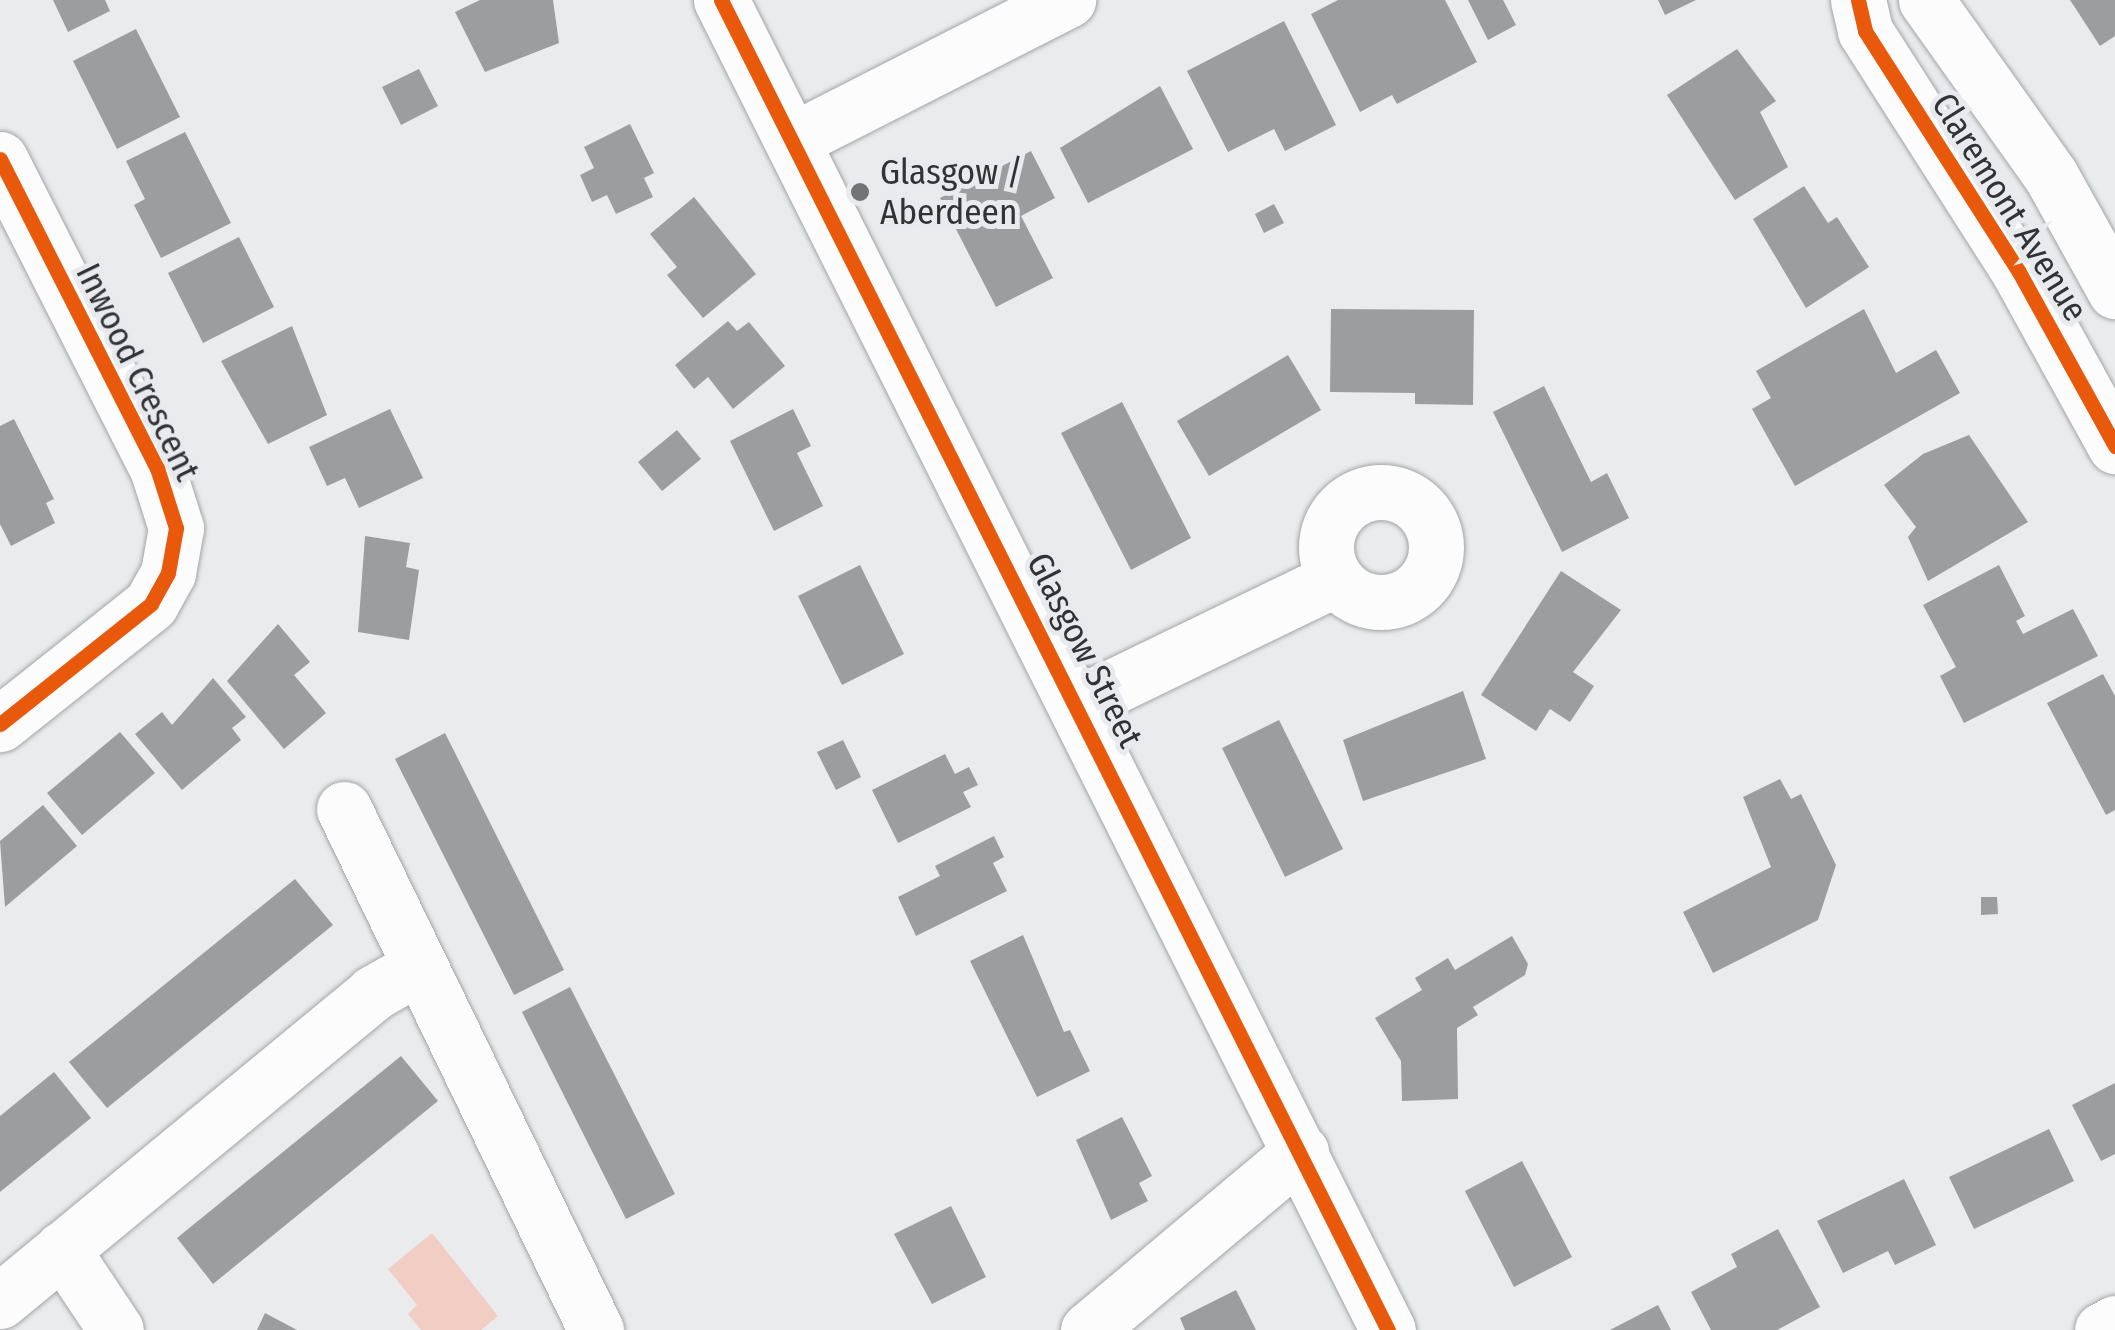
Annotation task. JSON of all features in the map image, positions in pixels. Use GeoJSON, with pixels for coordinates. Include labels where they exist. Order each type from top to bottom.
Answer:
{"type":"FeatureCollection","features":[{"type":"Feature","properties":{"kind":"street","name":"Glasgow Street"},"geometry":{"type":"LineString","coordinates":[[721,0],[1079,704],[1388,1330]]}},
{"type":"Feature","properties":{"kind":"street"},"geometry":{"type":"LineString","coordinates":[[793,140],[1068,0]]}},
{"type":"Feature","properties":{"kind":"street","name":"Claremont Avenue"},"geometry":{"type":"LineString","coordinates":[[1858,0],[1864,31],[2020,272],[2115,446]]}},
{"type":"Feature","properties":{"kind":"street","name":"Claremont Avenue"},"geometry":{"type":"LineString","coordinates":[[1926,0],[2051,176],[2115,291]]}},
{"type":"Feature","properties":{"kind":"street","name":"Inwood Crescent"},"geometry":{"type":"LineString","coordinates":[[0,160],[157,468],[176,528],[168,574],[151,604],[0,724]]}},
{"type":"Feature","properties":{"kind":"street"},"geometry":{"type":"LineString","coordinates":[[1079,704],[1336,578]]}},
{"type":"Feature","properties":{"kind":"street"},"geometry":{"type":"LineString","coordinates":[[344,809],[596,1330]]}},
{"type":"Feature","properties":{"kind":"street"},"geometry":{"type":"LineString","coordinates":[[0,1301],[373,992],[419,967]]}},
{"type":"Feature","properties":{"kind":"street"},"geometry":{"type":"LineString","coordinates":[[1088,1330],[1300,1151]]}},
{"type":"Feature","properties":{"kind":"street"},"geometry":{"type":"LineString","coordinates":[[62,1249],[116,1330]]}},
{"type":"Feature","properties":{"kind":"street"},"geometry":{"type":"LineString","coordinates":[[2102,1330],[2115,1323]]}},
{"type":"Feature","properties":{"kind":"shaded area"},"geometry":{"type":"Polygon","coordinates":[[[432,1233],[498,1316],[481,1330],[421,1330],[408,1314],[417,1305],[388,1269],[432,1233]]]}},
{"type":"Feature","properties":{"kind":"building"},"geometry":{"type":"Polygon","coordinates":[[[53,0],[105,0],[110,11],[68,32],[53,0]]]}},
{"type":"Feature","properties":{"kind":"building"},"geometry":{"type":"Polygon","coordinates":[[[480,0],[553,0],[559,43],[485,72],[455,12],[480,0]]]}},
{"type":"Feature","properties":{"kind":"building"},"geometry":{"type":"Polygon","coordinates":[[[1338,0],[1445,0],[1477,62],[1397,104],[1392,95],[1360,112],[1311,14],[1338,0]]]}},
{"type":"Feature","properties":{"kind":"building"},"geometry":{"type":"Polygon","coordinates":[[[1468,0],[1503,0],[1516,25],[1488,40],[1468,0]]]}},
{"type":"Feature","properties":{"kind":"building"},"geometry":{"type":"Polygon","coordinates":[[[1658,0],[1696,0],[1665,15],[1658,0]]]}},
{"type":"Feature","properties":{"kind":"building"},"geometry":{"type":"Polygon","coordinates":[[[2070,0],[2115,0],[2115,36],[2100,46],[2070,0]]]}},
{"type":"Feature","properties":{"kind":"building"},"geometry":{"type":"Polygon","coordinates":[[[1284,21],[1336,125],[1285,151],[1274,129],[1228,152],[1187,71],[1284,21]]]}},
{"type":"Feature","properties":{"kind":"building"},"geometry":{"type":"Polygon","coordinates":[[[136,29],[180,117],[117,149],[73,61],[136,29]]]}},
{"type":"Feature","properties":{"kind":"building"},"geometry":{"type":"Polygon","coordinates":[[[1737,49],[1776,101],[1760,112],[1788,167],[1735,200],[1667,95],[1737,49]]]}},
{"type":"Feature","properties":{"kind":"building"},"geometry":{"type":"Polygon","coordinates":[[[419,69],[438,106],[401,125],[382,87],[419,69]]]}},
{"type":"Feature","properties":{"kind":"building"},"geometry":{"type":"Polygon","coordinates":[[[1160,86],[1193,149],[1088,203],[1060,148],[1160,86]]]}},
{"type":"Feature","properties":{"kind":"building"},"geometry":{"type":"Polygon","coordinates":[[[630,124],[654,173],[644,178],[653,197],[616,214],[607,195],[592,202],[580,175],[594,168],[584,147],[630,124]]]}},
{"type":"Feature","properties":{"kind":"building"},"geometry":{"type":"Polygon","coordinates":[[[185,132],[231,223],[161,258],[134,205],[145,199],[126,161],[185,132]]]}},
{"type":"Feature","properties":{"kind":"building"},"geometry":{"type":"Polygon","coordinates":[[[1031,151],[1055,198],[1021,216],[1053,278],[996,307],[940,198],[1031,151]]]}},
{"type":"Feature","properties":{"kind":"building"},"geometry":{"type":"Polygon","coordinates":[[[1804,186],[1828,223],[1837,217],[1869,267],[1806,308],[1753,219],[1804,186]]]}},
{"type":"Feature","properties":{"kind":"building"},"geometry":{"type":"Polygon","coordinates":[[[694,197],[756,274],[703,318],[667,275],[677,267],[650,234],[694,197]]]}},
{"type":"Feature","properties":{"kind":"building"},"geometry":{"type":"Polygon","coordinates":[[[1274,204],[1284,223],[1264,233],[1255,214],[1274,204]]]}},
{"type":"Feature","properties":{"kind":"building"},"geometry":{"type":"Polygon","coordinates":[[[239,237],[274,307],[203,343],[168,273],[239,237]]]}},
{"type":"Feature","properties":{"kind":"building"},"geometry":{"type":"Polygon","coordinates":[[[1331,309],[1474,310],[1473,405],[1415,404],[1415,393],[1330,392],[1331,309]]]}},
{"type":"Feature","properties":{"kind":"building"},"geometry":{"type":"Polygon","coordinates":[[[1864,309],[1896,373],[1936,350],[1960,393],[1795,486],[1752,409],[1771,398],[1756,371],[1864,309]]]}},
{"type":"Feature","properties":{"kind":"building"},"geometry":{"type":"Polygon","coordinates":[[[728,321],[737,331],[749,322],[785,366],[733,409],[708,377],[694,389],[675,365],[728,321]]]}},
{"type":"Feature","properties":{"kind":"building"},"geometry":{"type":"Polygon","coordinates":[[[292,326],[327,415],[268,444],[221,361],[292,326]]]}},
{"type":"Feature","properties":{"kind":"building"},"geometry":{"type":"Polygon","coordinates":[[[1288,355],[1321,410],[1209,476],[1177,421],[1288,355]]]}},
{"type":"Feature","properties":{"kind":"building"},"geometry":{"type":"Polygon","coordinates":[[[1544,386],[1591,482],[1607,473],[1629,518],[1562,552],[1493,412],[1544,386]]]}},
{"type":"Feature","properties":{"kind":"building"},"geometry":{"type":"Polygon","coordinates":[[[1122,402],[1191,538],[1131,570],[1061,433],[1122,402]]]}},
{"type":"Feature","properties":{"kind":"building"},"geometry":{"type":"Polygon","coordinates":[[[390,409],[423,478],[359,508],[345,478],[327,486],[309,447],[390,409]]]}},
{"type":"Feature","properties":{"kind":"building"},"geometry":{"type":"Polygon","coordinates":[[[793,409],[811,446],[797,453],[823,506],[774,531],[730,441],[793,409]]]}},
{"type":"Feature","properties":{"kind":"building"},"geometry":{"type":"Polygon","coordinates":[[[14,419],[54,499],[46,503],[55,523],[11,546],[0,524],[0,426],[14,419]]]}},
{"type":"Feature","properties":{"kind":"building"},"geometry":{"type":"Polygon","coordinates":[[[677,430],[701,459],[662,491],[638,462],[677,430]]]}},
{"type":"Feature","properties":{"kind":"building"},"geometry":{"type":"Polygon","coordinates":[[[1969,435],[2028,522],[1928,581],[1908,537],[1916,527],[1884,485],[1923,454],[1969,435]]]}},
{"type":"Feature","properties":{"kind":"building"},"geometry":{"type":"Polygon","coordinates":[[[365,536],[410,543],[406,567],[419,570],[409,640],[358,632],[365,536]]]}},
{"type":"Feature","properties":{"kind":"building"},"geometry":{"type":"Polygon","coordinates":[[[860,565],[904,654],[842,685],[798,596],[860,565]]]}},
{"type":"Feature","properties":{"kind":"building"},"geometry":{"type":"Polygon","coordinates":[[[1999,565],[2025,616],[2016,621],[2023,634],[2073,609],[2098,656],[1964,723],[1940,676],[1956,667],[1923,605],[1999,565]]]}},
{"type":"Feature","properties":{"kind":"building"},"geometry":{"type":"Polygon","coordinates":[[[1561,571],[1621,610],[1573,672],[1594,686],[1570,722],[1550,709],[1536,731],[1481,695],[1561,571]]]}},
{"type":"Feature","properties":{"kind":"building"},"geometry":{"type":"Polygon","coordinates":[[[278,624],[310,662],[294,675],[326,713],[284,749],[227,681],[278,624]]]}},
{"type":"Feature","properties":{"kind":"building"},"geometry":{"type":"Polygon","coordinates":[[[2103,674],[2115,696],[2115,810],[2106,815],[2047,703],[2103,674]]]}},
{"type":"Feature","properties":{"kind":"building"},"geometry":{"type":"Polygon","coordinates":[[[213,678],[246,717],[232,728],[241,740],[182,790],[135,734],[162,712],[172,725],[213,678]]]}},
{"type":"Feature","properties":{"kind":"building"},"geometry":{"type":"Polygon","coordinates":[[[1463,691],[1486,759],[1363,801],[1343,740],[1463,691]]]}},
{"type":"Feature","properties":{"kind":"building"},"geometry":{"type":"Polygon","coordinates":[[[1279,720],[1343,849],[1285,877],[1222,748],[1279,720]]]}},
{"type":"Feature","properties":{"kind":"building"},"geometry":{"type":"Polygon","coordinates":[[[120,732],[155,773],[82,835],[47,793],[120,732]]]}},
{"type":"Feature","properties":{"kind":"building"},"geometry":{"type":"Polygon","coordinates":[[[445,733],[564,970],[514,995],[395,759],[445,733]]]}},
{"type":"Feature","properties":{"kind":"building"},"geometry":{"type":"Polygon","coordinates":[[[843,740],[861,777],[836,790],[817,752],[843,740]]]}},
{"type":"Feature","properties":{"kind":"building"},"geometry":{"type":"Polygon","coordinates":[[[945,754],[955,774],[969,767],[978,785],[963,792],[971,807],[898,843],[872,790],[945,754]]]}},
{"type":"Feature","properties":{"kind":"building"},"geometry":{"type":"Polygon","coordinates":[[[1780,779],[1791,799],[1801,794],[1836,865],[1818,920],[1713,973],[1683,912],[1771,867],[1743,797],[1780,779]]]}},
{"type":"Feature","properties":{"kind":"building"},"geometry":{"type":"Polygon","coordinates":[[[43,805],[77,846],[5,907],[0,841],[43,805]]]}},
{"type":"Feature","properties":{"kind":"building"},"geometry":{"type":"Polygon","coordinates":[[[994,836],[1004,857],[993,863],[1007,891],[916,936],[898,897],[940,876],[935,866],[994,836]]]}},
{"type":"Feature","properties":{"kind":"building"},"geometry":{"type":"Polygon","coordinates":[[[295,879],[333,925],[107,1108],[69,1062],[295,879]]]}},
{"type":"Feature","properties":{"kind":"building"},"geometry":{"type":"Polygon","coordinates":[[[1981,897],[1997,897],[1998,914],[1981,915],[1981,897]]]}},
{"type":"Feature","properties":{"kind":"building"},"geometry":{"type":"Polygon","coordinates":[[[1023,935],[1064,1032],[1070,1030],[1090,1071],[1037,1097],[970,961],[1023,935]]]}},
{"type":"Feature","properties":{"kind":"building"},"geometry":{"type":"Polygon","coordinates":[[[1512,936],[1528,964],[1525,975],[1473,1007],[1478,1015],[1457,1028],[1458,1099],[1402,1101],[1401,1061],[1375,1018],[1422,990],[1415,978],[1448,958],[1455,970],[1512,936]]]}},
{"type":"Feature","properties":{"kind":"building"},"geometry":{"type":"Polygon","coordinates":[[[570,987],[675,1194],[626,1219],[522,1012],[570,987]]]}},
{"type":"Feature","properties":{"kind":"building"},"geometry":{"type":"Polygon","coordinates":[[[401,1056],[438,1101],[213,1284],[177,1238],[401,1056]]]}},
{"type":"Feature","properties":{"kind":"building"},"geometry":{"type":"Polygon","coordinates":[[[54,1072],[91,1118],[0,1192],[0,1116],[54,1072]]]}},
{"type":"Feature","properties":{"kind":"building"},"geometry":{"type":"Polygon","coordinates":[[[2115,1083],[2115,1154],[2101,1161],[2072,1105],[2115,1083]]]}},
{"type":"Feature","properties":{"kind":"building"},"geometry":{"type":"Polygon","coordinates":[[[1122,1117],[1152,1176],[1139,1183],[1148,1201],[1111,1220],[1076,1140],[1122,1117]]]}},
{"type":"Feature","properties":{"kind":"building"},"geometry":{"type":"Polygon","coordinates":[[[2049,1129],[2074,1181],[1974,1229],[1949,1177],[2049,1129]]]}},
{"type":"Feature","properties":{"kind":"building"},"geometry":{"type":"Polygon","coordinates":[[[1522,1161],[1572,1257],[1514,1287],[1465,1191],[1522,1161]]]}},
{"type":"Feature","properties":{"kind":"building"},"geometry":{"type":"Polygon","coordinates":[[[1904,1179],[1936,1245],[1895,1265],[1888,1251],[1843,1273],[1817,1221],[1904,1179]]]}},
{"type":"Feature","properties":{"kind":"building"},"geometry":{"type":"Polygon","coordinates":[[[951,1206],[986,1277],[932,1304],[894,1234],[951,1206]]]}},
{"type":"Feature","properties":{"kind":"building"},"geometry":{"type":"Polygon","coordinates":[[[1778,1229],[1820,1307],[1777,1330],[1711,1330],[1691,1292],[1737,1267],[1731,1254],[1778,1229]]]}},
{"type":"Feature","properties":{"kind":"building"},"geometry":{"type":"Polygon","coordinates":[[[1236,1290],[1256,1330],[1185,1330],[1180,1318],[1236,1290]]]}},
{"type":"Feature","properties":{"kind":"building"},"geometry":{"type":"Polygon","coordinates":[[[1658,1305],[1671,1330],[1610,1330],[1658,1305]]]}},
{"type":"Feature","properties":{"kind":"building"},"geometry":{"type":"Polygon","coordinates":[[[265,1313],[297,1330],[257,1330],[265,1313]]]}},
{"type":"Feature","properties":{"kind":"cycle path"},"geometry":{"type":"LineString","coordinates":[[721,0],[1388,1330]]}},
{"type":"Feature","properties":{"kind":"cycle path"},"geometry":{"type":"LineString","coordinates":[[1858,0],[1865,31],[2019,272],[2115,446]]}},
{"type":"Feature","properties":{"kind":"cycle path"},"geometry":{"type":"LineString","coordinates":[[0,159],[157,468],[176,528],[168,573],[151,604],[0,724]]}},
{"type":"Feature","properties":{"kind":"place","name":"Glasgow / Aberdeen"},"geometry":{"type":"Point","coordinates":[860,192]}}]}
